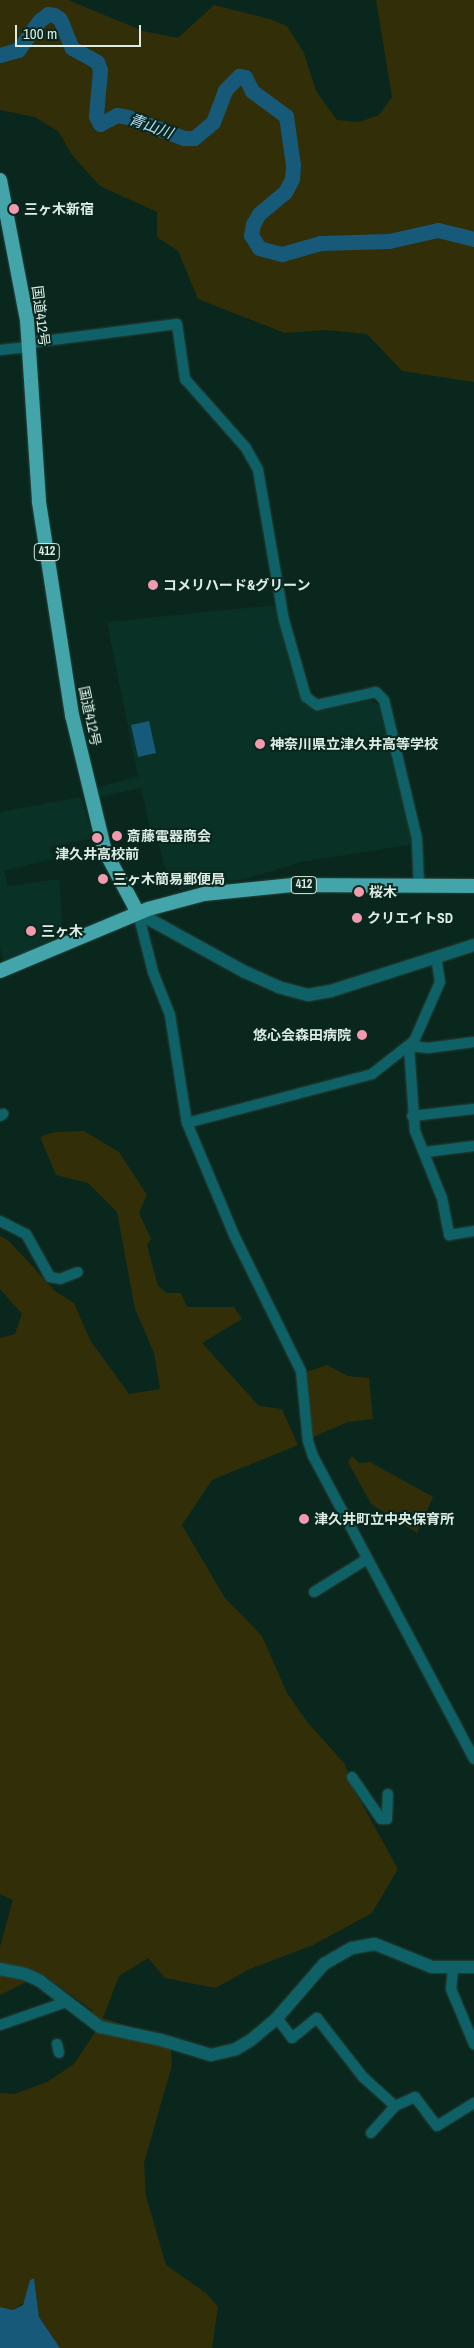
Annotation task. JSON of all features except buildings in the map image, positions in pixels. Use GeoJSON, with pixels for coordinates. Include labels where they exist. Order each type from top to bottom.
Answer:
{"type":"FeatureCollection","features":[{"type":"Feature","properties":{"kind":"highway","name":"国道412号"},"geometry":{"type":"LineString","coordinates":[[0,180],[9,217],[29,345],[40,502],[72,715],[100,836],[138,914]]}},
{"type":"Feature","properties":{"kind":"highway","name":"412"},"geometry":{"type":"LineString","coordinates":[[138,914],[204,894],[242,888],[474,886]]}},
{"type":"Feature","properties":{"kind":"highway"},"geometry":{"type":"LineString","coordinates":[[0,971],[138,914]]}},
{"type":"Feature","properties":{"kind":"street"},"geometry":{"type":"LineString","coordinates":[[0,350],[177,324],[184,379],[246,448],[258,470],[284,620],[306,697],[317,705],[376,692],[384,700],[418,840],[419,886]]}},
{"type":"Feature","properties":{"kind":"street"},"geometry":{"type":"LineString","coordinates":[[138,914],[245,972],[299,994],[331,992],[474,945]]}},
{"type":"Feature","properties":{"kind":"street"},"geometry":{"type":"LineString","coordinates":[[138,914],[153,972],[171,1021],[187,1123],[234,1235],[301,1370],[308,1441],[313,1456],[474,1759]]}},
{"type":"Feature","properties":{"kind":"street"},"geometry":{"type":"LineString","coordinates":[[436,957],[440,982],[409,1046],[412,1116],[415,1131],[426,1152],[442,1198],[448,1235],[474,1231]]}},
{"type":"Feature","properties":{"kind":"street"},"geometry":{"type":"LineString","coordinates":[[187,1123],[367,1076],[409,1046],[428,1048],[474,1042]]}},
{"type":"Feature","properties":{"kind":"street"},"geometry":{"type":"LineString","coordinates":[[412,1116],[474,1109]]}},
{"type":"Feature","properties":{"kind":"street"},"geometry":{"type":"LineString","coordinates":[[426,1152],[474,1146]]}},
{"type":"Feature","properties":{"kind":"street"},"geometry":{"type":"LineString","coordinates":[[0,1221],[26,1234],[50,1277],[60,1279],[78,1272]]}},
{"type":"Feature","properties":{"kind":"street"},"geometry":{"type":"LineString","coordinates":[[314,1592],[367,1559]]}},
{"type":"Feature","properties":{"kind":"street"},"geometry":{"type":"LineString","coordinates":[[352,1777],[381,1819],[387,1819],[388,1794]]}},
{"type":"Feature","properties":{"kind":"street"},"geometry":{"type":"LineString","coordinates":[[0,1969],[25,1974],[100,2027],[161,2040],[211,2055],[236,2049],[277,2018],[324,1964],[352,1948],[375,1944],[419,1963],[453,1968],[474,1967]]}},
{"type":"Feature","properties":{"kind":"street"},"geometry":{"type":"LineString","coordinates":[[453,1968],[451,1989],[474,2044]]}},
{"type":"Feature","properties":{"kind":"street"},"geometry":{"type":"LineString","coordinates":[[0,2025],[66,2002]]}},
{"type":"Feature","properties":{"kind":"street"},"geometry":{"type":"LineString","coordinates":[[277,2018],[292,2038],[317,2018],[363,2076],[395,2106]]}},
{"type":"Feature","properties":{"kind":"street"},"geometry":{"type":"LineString","coordinates":[[371,2133],[395,2106],[415,2097],[437,2126],[474,2103]]}},
{"type":"Feature","properties":{"kind":"shaded area"},"geometry":{"type":"Polygon","coordinates":[[[0,0],[68,0],[143,31],[178,38],[214,5],[270,19],[287,26],[304,53],[316,91],[337,120],[359,122],[379,115],[392,97],[376,0],[474,0],[474,382],[402,371],[367,334],[325,330],[285,333],[198,299],[178,251],[157,237],[157,212],[100,186],[72,155],[59,132],[35,117],[0,110],[0,0]]]}},
{"type":"Feature","properties":{"kind":"shaded area","name":"神奈川県立津久井高等学校"},"geometry":{"type":"Polygon","coordinates":[[[277,605],[305,704],[319,711],[370,700],[378,704],[415,844],[301,862],[249,878],[180,890],[164,865],[157,837],[152,838],[141,788],[99,797],[97,787],[138,777],[107,622],[277,605]]]}},
{"type":"Feature","properties":{"kind":"shaded area"},"geometry":{"type":"Polygon","coordinates":[[[81,797],[93,838],[49,847],[52,859],[4,871],[8,886],[59,879],[63,937],[4,962],[0,948],[0,812],[81,797]]]}},
{"type":"Feature","properties":{"kind":"shaded area"},"geometry":{"type":"Polygon","coordinates":[[[84,1131],[119,1152],[147,1195],[139,1213],[151,1239],[147,1245],[158,1286],[167,1293],[181,1293],[187,1307],[234,1307],[242,1319],[202,1343],[259,1406],[282,1409],[298,1445],[212,1480],[182,1525],[225,1598],[262,1636],[287,1693],[308,1723],[345,1764],[352,1786],[398,1869],[372,1913],[313,1945],[250,1969],[215,1988],[165,1978],[148,1958],[119,1976],[103,2018],[161,2037],[171,2051],[172,2065],[144,2163],[146,2196],[166,2265],[206,2293],[218,2307],[212,2348],[60,2348],[39,2317],[34,2278],[30,2280],[25,2302],[13,2310],[0,2307],[0,2093],[15,2094],[47,2082],[74,2064],[96,2031],[92,2010],[42,1974],[0,1995],[0,1947],[13,1900],[0,1894],[0,1338],[15,1334],[22,1314],[0,1289],[0,1236],[9,1241],[55,1291],[74,1303],[90,1340],[129,1394],[160,1389],[154,1353],[135,1309],[117,1212],[88,1183],[56,1175],[40,1137],[55,1132],[84,1131]]]}},
{"type":"Feature","properties":{"kind":"shaded area"},"geometry":{"type":"Polygon","coordinates":[[[327,1365],[348,1376],[369,1378],[373,1419],[348,1422],[311,1438],[307,1372],[327,1365]]]}},
{"type":"Feature","properties":{"kind":"shaded area"},"geometry":{"type":"Polygon","coordinates":[[[352,1456],[359,1463],[370,1462],[433,1497],[417,1533],[371,1504],[348,1462],[352,1456]]]}},
{"type":"Feature","properties":{"kind":"water"},"geometry":{"type":"Polygon","coordinates":[[[149,721],[156,753],[138,757],[131,725],[149,721]]]}},
{"type":"Feature","properties":{"kind":"water"},"geometry":{"type":"Polygon","coordinates":[[[34,2278],[39,2317],[60,2348],[0,2348],[0,2307],[13,2310],[23,2305],[30,2280],[34,2278]]]}},
{"type":"Feature","properties":{"kind":"waterway","name":"青山川"},"geometry":{"type":"LineString","coordinates":[[0,55],[18,50],[40,20],[48,14],[54,15],[60,19],[72,48],[97,62],[100,70],[96,116],[100,124],[117,115],[128,117],[184,138],[194,138],[213,122],[225,90],[239,76],[245,77],[252,91],[286,116],[293,165],[292,179],[285,192],[259,214],[253,224],[251,235],[259,248],[282,254],[320,243],[389,241],[438,230],[474,239]]}},
{"type":"Feature","properties":{"kind":"place","name":"三ヶ木新宿"},"geometry":{"type":"Point","coordinates":[14,209]}},
{"type":"Feature","properties":{"kind":"place","name":"コメリハード&グリーン"},"geometry":{"type":"Point","coordinates":[153,585]}},
{"type":"Feature","properties":{"kind":"place","name":"神奈川県立津久井高等学校"},"geometry":{"type":"Point","coordinates":[260,744]}},
{"type":"Feature","properties":{"kind":"place","name":"斎藤電器商会"},"geometry":{"type":"Point","coordinates":[117,836]}},
{"type":"Feature","properties":{"kind":"place","name":"津久井高校前"},"geometry":{"type":"Point","coordinates":[97,838]}},
{"type":"Feature","properties":{"kind":"place","name":"三ヶ木簡易郵便局"},"geometry":{"type":"Point","coordinates":[103,879]}},
{"type":"Feature","properties":{"kind":"place","name":"桜木"},"geometry":{"type":"Point","coordinates":[359,892]}},
{"type":"Feature","properties":{"kind":"place","name":"クリエイトSD"},"geometry":{"type":"Point","coordinates":[357,918]}},
{"type":"Feature","properties":{"kind":"place","name":"三ヶ木"},"geometry":{"type":"Point","coordinates":[31,931]}},
{"type":"Feature","properties":{"kind":"place","name":"悠心会森田病院"},"geometry":{"type":"Point","coordinates":[362,1035]}},
{"type":"Feature","properties":{"kind":"place","name":"津久井町立中央保育所"},"geometry":{"type":"Point","coordinates":[304,1519]}}]}
